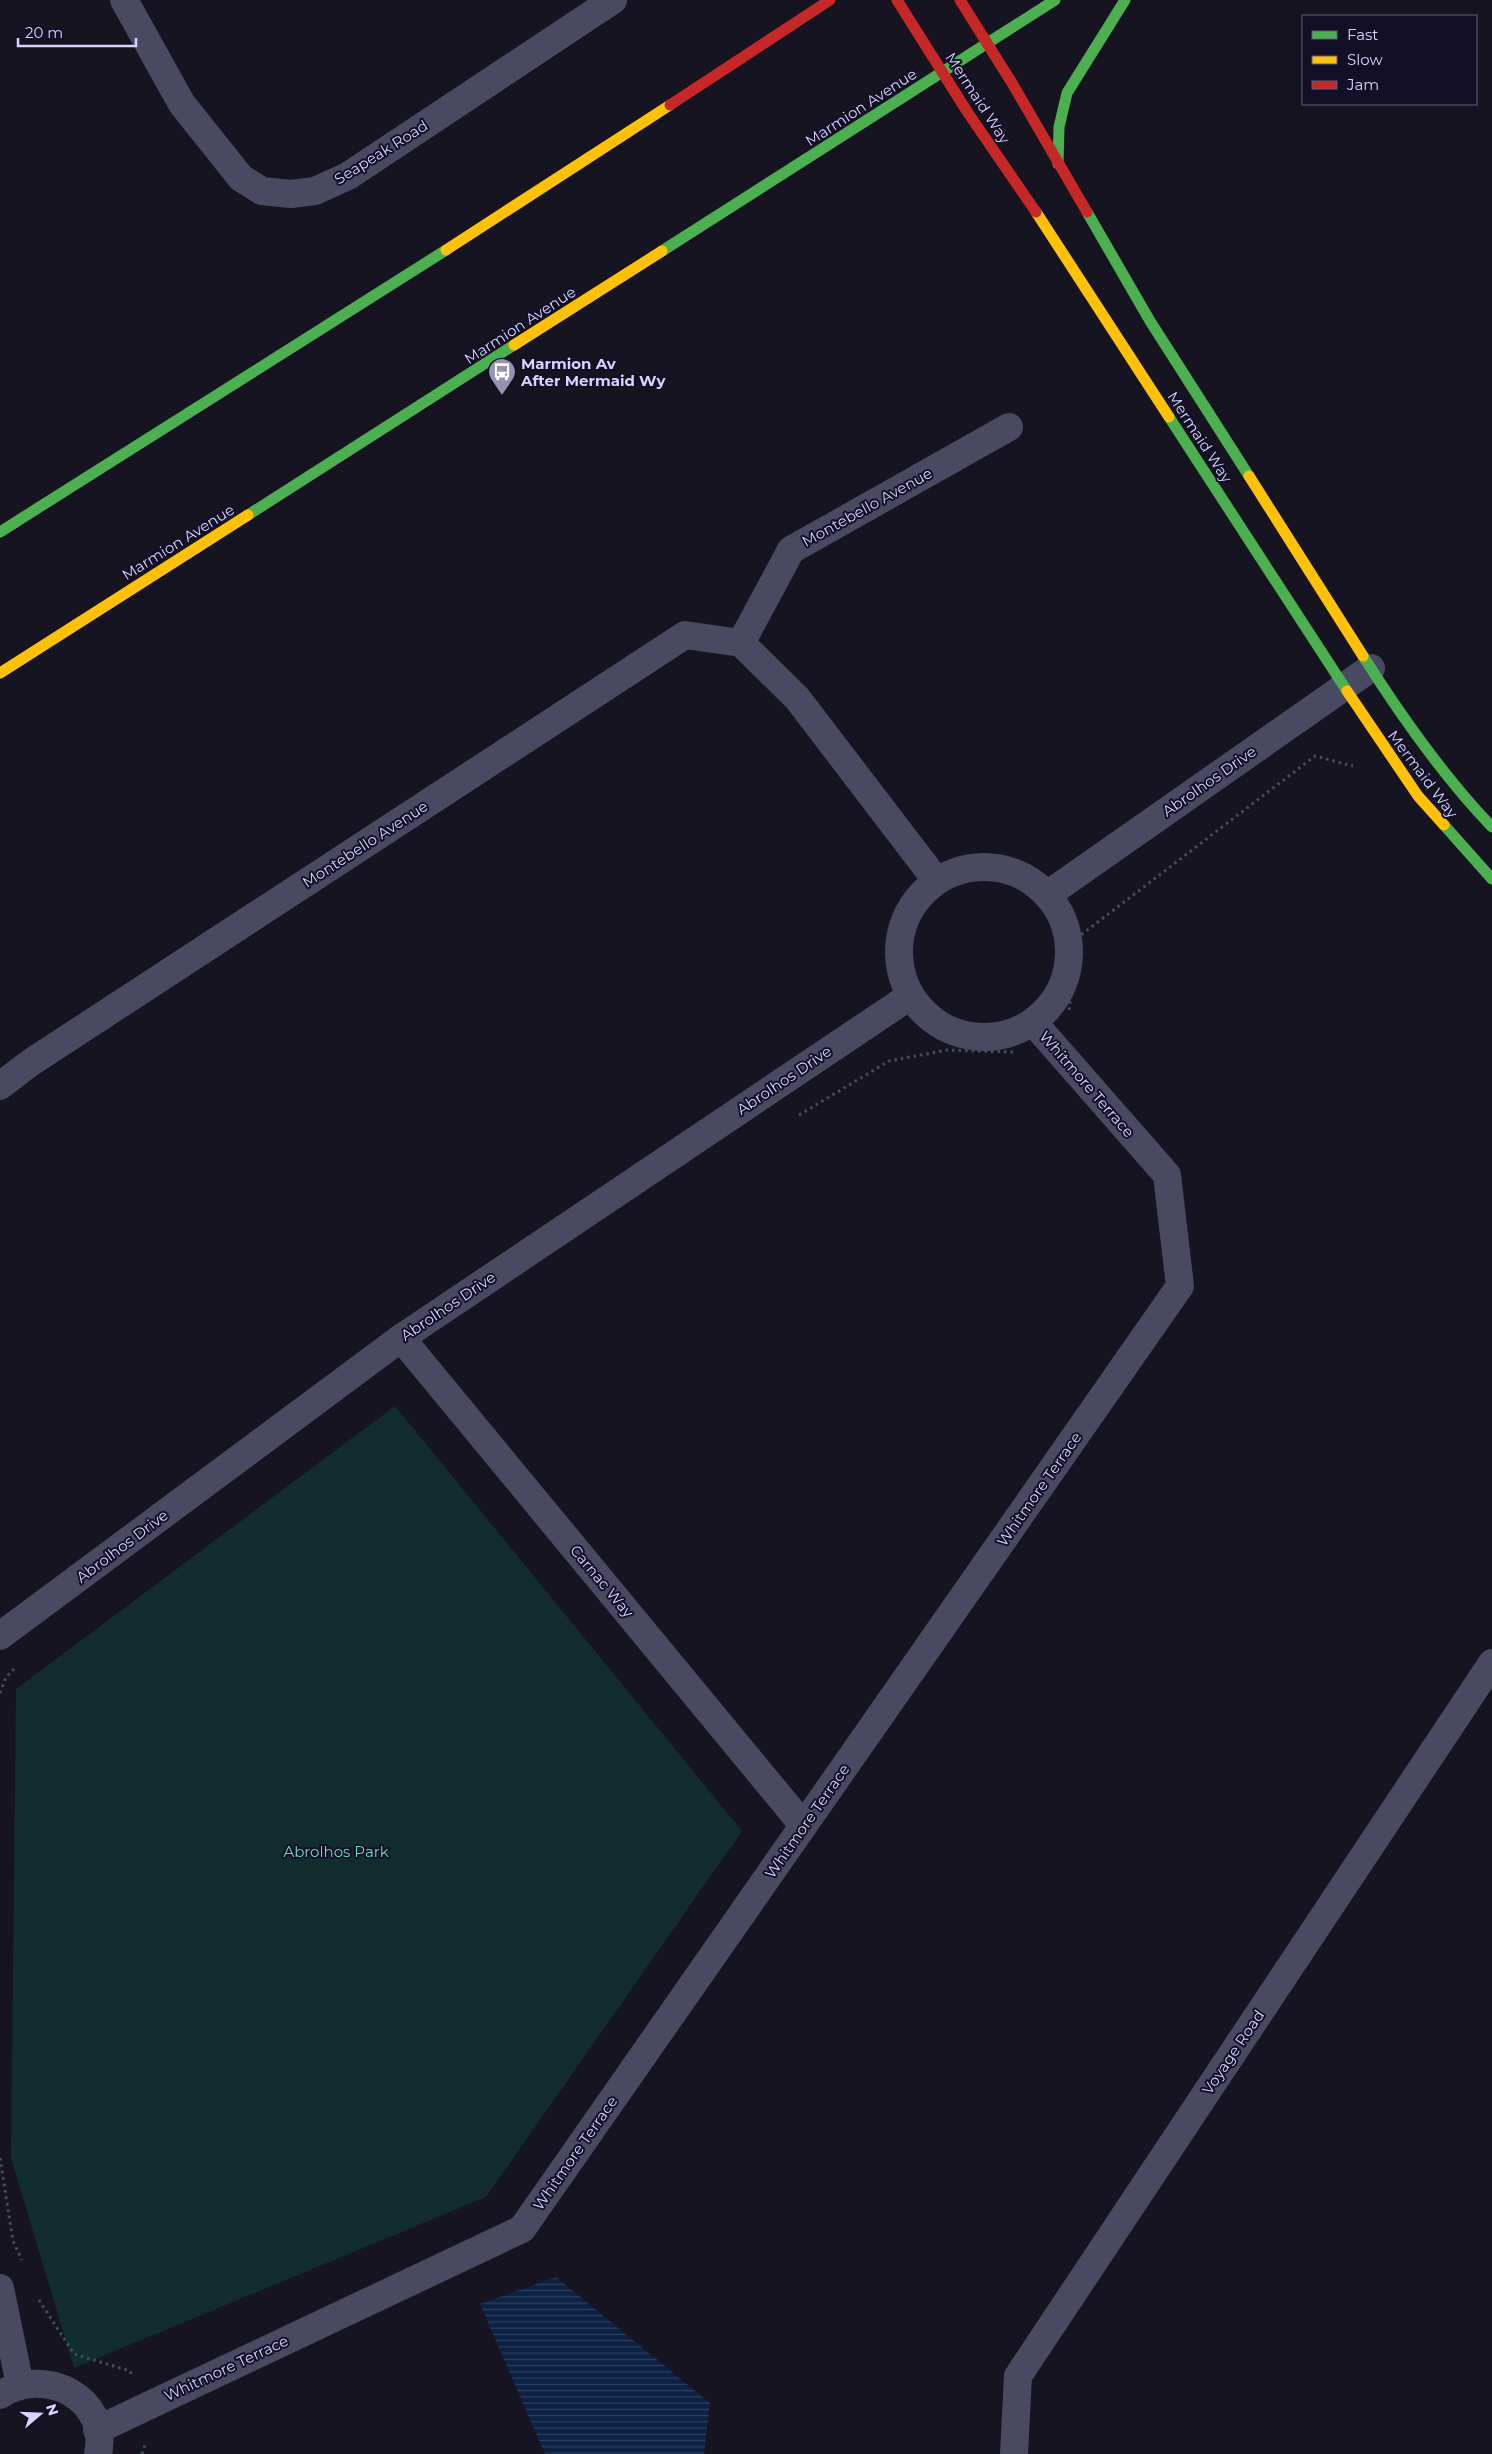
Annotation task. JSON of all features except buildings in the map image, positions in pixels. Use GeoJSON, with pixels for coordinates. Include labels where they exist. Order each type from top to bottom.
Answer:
{"type":"FeatureCollection","features":[{"type":"Feature","properties":{"kind":"main road"},"geometry":{"type":"LineString","coordinates":[[0,532],[504,213],[830,0]]}},
{"type":"Feature","properties":{"kind":"main road","name":"Mermaid Way"},"geometry":{"type":"LineString","coordinates":[[897,0],[942,73],[1065,255],[1384,749],[1418,796],[1492,879]]}},
{"type":"Feature","properties":{"kind":"main road","name":"Mermaid Way"},"geometry":{"type":"LineString","coordinates":[[960,0],[1012,83],[1150,321],[1371,668],[1410,725],[1471,805],[1492,828]]}},
{"type":"Feature","properties":{"kind":"main road","name":"Marmion Avenue"},"geometry":{"type":"LineString","coordinates":[[0,674],[1055,0]]}},
{"type":"Feature","properties":{"kind":"main road"},"geometry":{"type":"LineString","coordinates":[[1058,164],[1058,127],[1067,93],[1125,0]]}},
{"type":"Feature","properties":{"kind":"main road"},"geometry":{"type":"LineString","coordinates":[[9,653],[54,638]]}},
{"type":"Feature","properties":{"kind":"street","name":"Seapeak Road"},"geometry":{"type":"LineString","coordinates":[[124,0],[182,104],[241,178],[262,192],[290,194],[315,191],[348,176],[613,0]]}},
{"type":"Feature","properties":{"kind":"street","name":"Montebello Avenue"},"geometry":{"type":"LineString","coordinates":[[0,1086],[30,1063],[685,635],[741,643],[791,550],[1009,428]]}},
{"type":"Feature","properties":{"kind":"street"},"geometry":{"type":"LineString","coordinates":[[741,643],[797,698],[936,880]]}},
{"type":"Feature","properties":{"kind":"street","name":"Abrolhos Drive"},"geometry":{"type":"LineString","coordinates":[[1047,894],[1371,668]]}},
{"type":"Feature","properties":{"kind":"street"},"geometry":{"type":"LineString","coordinates":[[993,866],[1021,875],[1047,894],[1063,920],[1069,949],[1064,978],[1038,1027],[1006,1034],[977,1037],[948,1029],[924,1012],[910,996],[900,968],[899,939],[908,910],[936,880],[963,868],[993,866]]}},
{"type":"Feature","properties":{"kind":"street","name":"Abrolhos Drive"},"geometry":{"type":"LineString","coordinates":[[0,1636],[401,1338],[910,996]]}},
{"type":"Feature","properties":{"kind":"street","name":"Whitmore Terrace"},"geometry":{"type":"LineString","coordinates":[[98,2442],[144,2406],[522,2229],[1180,1286],[1167,1175],[1038,1027]]}},
{"type":"Feature","properties":{"kind":"street","name":"Carnac Way"},"geometry":{"type":"LineString","coordinates":[[401,1338],[804,1825]]}},
{"type":"Feature","properties":{"kind":"street","name":"Voyage Road"},"geometry":{"type":"LineString","coordinates":[[1014,2454],[1018,2376],[1492,1663]]}},
{"type":"Feature","properties":{"kind":"street"},"geometry":{"type":"LineString","coordinates":[[0,2288],[10,2390],[49,2383],[68,2390],[90,2411],[98,2442]]}},
{"type":"Feature","properties":{"kind":"path"},"geometry":{"type":"LineString","coordinates":[[798,1116],[889,1060],[947,1050],[1013,1053],[1038,1027],[1068,1017],[1077,938],[1315,756],[1360,767],[1384,749]]}},
{"type":"Feature","properties":{"kind":"path"},"geometry":{"type":"LineString","coordinates":[[0,1692],[6,1677],[19,1664]]}},
{"type":"Feature","properties":{"kind":"path"},"geometry":{"type":"LineString","coordinates":[[0,2158],[13,2241],[24,2266]]}},
{"type":"Feature","properties":{"kind":"path"},"geometry":{"type":"LineString","coordinates":[[39,2299],[74,2354],[130,2371],[151,2426],[142,2454]]}},
{"type":"Feature","properties":{"kind":"green space","name":"Abrolhos Park"},"geometry":{"type":"Polygon","coordinates":[[[395,1406],[742,1831],[486,2197],[74,2368],[11,2158],[16,1689],[395,1406]]]}},
{"type":"Feature","properties":{"kind":"water"},"geometry":{"type":"Polygon","coordinates":[[[556,2277],[710,2403],[704,2454],[545,2454],[480,2304],[556,2277]]]}},
{"type":"Feature","properties":{"kind":"traffic: fast"},"geometry":{"type":"LineString","coordinates":[[662,251],[1055,0]]}},
{"type":"Feature","properties":{"kind":"traffic: fast"},"geometry":{"type":"LineString","coordinates":[[1058,164],[1059,127],[1067,93],[1125,0]]}},
{"type":"Feature","properties":{"kind":"traffic: fast"},"geometry":{"type":"LineString","coordinates":[[1087,212],[1150,321],[1249,476]]}},
{"type":"Feature","properties":{"kind":"traffic: fast"},"geometry":{"type":"LineString","coordinates":[[0,532],[446,250]]}},
{"type":"Feature","properties":{"kind":"traffic: fast"},"geometry":{"type":"LineString","coordinates":[[248,515],[514,345]]}},
{"type":"Feature","properties":{"kind":"traffic: fast"},"geometry":{"type":"LineString","coordinates":[[1169,417],[1347,691]]}},
{"type":"Feature","properties":{"kind":"traffic: fast"},"geometry":{"type":"LineString","coordinates":[[1363,656],[1423,745],[1492,827]]}},
{"type":"Feature","properties":{"kind":"traffic: fast"},"geometry":{"type":"LineString","coordinates":[[1444,825],[1492,879]]}},
{"type":"Feature","properties":{"kind":"traffic: slow"},"geometry":{"type":"LineString","coordinates":[[446,250],[670,105]]}},
{"type":"Feature","properties":{"kind":"traffic: slow"},"geometry":{"type":"LineString","coordinates":[[1036,212],[1169,417]]}},
{"type":"Feature","properties":{"kind":"traffic: slow"},"geometry":{"type":"LineString","coordinates":[[514,345],[662,251]]}},
{"type":"Feature","properties":{"kind":"traffic: slow"},"geometry":{"type":"LineString","coordinates":[[1249,476],[1363,656]]}},
{"type":"Feature","properties":{"kind":"traffic: slow"},"geometry":{"type":"LineString","coordinates":[[0,673],[248,515]]}},
{"type":"Feature","properties":{"kind":"traffic: slow"},"geometry":{"type":"LineString","coordinates":[[1347,691],[1418,796],[1444,825]]}},
{"type":"Feature","properties":{"kind":"traffic: jam"},"geometry":{"type":"LineString","coordinates":[[670,105],[830,0]]}},
{"type":"Feature","properties":{"kind":"traffic: jam"},"geometry":{"type":"LineString","coordinates":[[897,0],[968,113],[1036,212]]}},
{"type":"Feature","properties":{"kind":"traffic: jam"},"geometry":{"type":"LineString","coordinates":[[960,0],[1012,83],[1087,212]]}},
{"type":"Feature","properties":{"kind":"place","name":"Marmion Av After Mermaid Wy"},"geometry":{"type":"Point","coordinates":[502,396]}}]}
